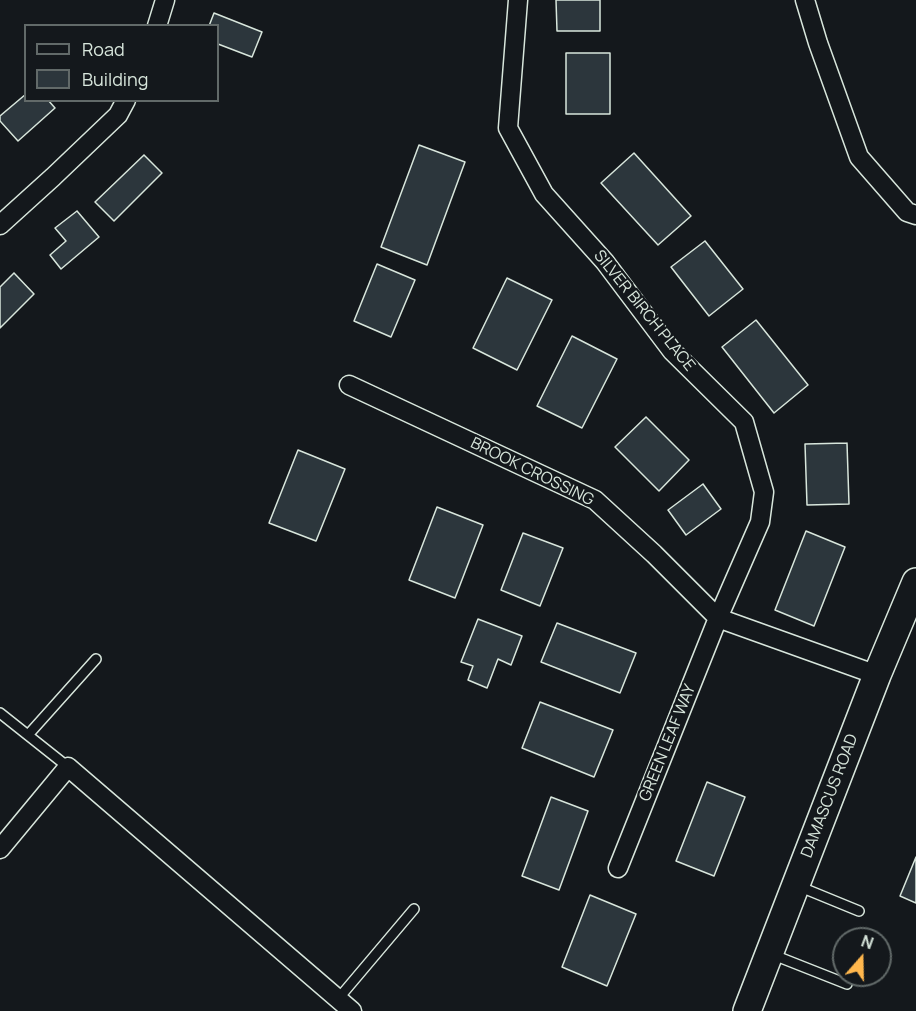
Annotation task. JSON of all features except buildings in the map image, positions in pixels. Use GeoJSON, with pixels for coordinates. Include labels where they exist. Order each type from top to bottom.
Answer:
{"type":"FeatureCollection","features":[{"type":"Feature","properties":{"kind":"street"},"geometry":{"type":"LineString","coordinates":[[158,24],[165,0]]}},
{"type":"Feature","properties":{"kind":"street","name":"SILVER BIRCH PLACE"},"geometry":{"type":"LineString","coordinates":[[518,0],[508,129],[544,194],[605,262],[672,351],[744,422],[764,492],[760,522],[718,618]]}},
{"type":"Feature","properties":{"kind":"street"},"geometry":{"type":"LineString","coordinates":[[805,0],[859,157],[907,212],[916,215]]}},
{"type":"Feature","properties":{"kind":"street"},"geometry":{"type":"LineString","coordinates":[[0,225],[118,115],[125,102]]}},
{"type":"Feature","properties":{"kind":"street","name":"BROOK CROSSING"},"geometry":{"type":"LineString","coordinates":[[349,386],[595,501],[654,554],[718,618]]}},
{"type":"Feature","properties":{"kind":"street","name":"DAMASCUS ROAD"},"geometry":{"type":"LineString","coordinates":[[747,1011],[877,675],[916,582]]}},
{"type":"Feature","properties":{"kind":"street"},"geometry":{"type":"LineString","coordinates":[[718,618],[877,675]]}},
{"type":"Feature","properties":{"kind":"street","name":"GREEN LEAF WAY"},"geometry":{"type":"LineString","coordinates":[[618,868],[718,618]]}},
{"type":"Feature","properties":{"kind":"street"},"geometry":{"type":"LineString","coordinates":[[0,849],[68,767],[345,1005]]}},
{"type":"Feature","properties":{"kind":"lane"},"geometry":{"type":"LineString","coordinates":[[28,735],[96,659]]}},
{"type":"Feature","properties":{"kind":"lane"},"geometry":{"type":"LineString","coordinates":[[0,713],[68,767]]}},
{"type":"Feature","properties":{"kind":"lane"},"geometry":{"type":"LineString","coordinates":[[796,885],[859,911]]}},
{"type":"Feature","properties":{"kind":"lane"},"geometry":{"type":"LineString","coordinates":[[345,1005],[414,909]]}},
{"type":"Feature","properties":{"kind":"lane"},"geometry":{"type":"LineString","coordinates":[[769,953],[832,978]]}}]}
